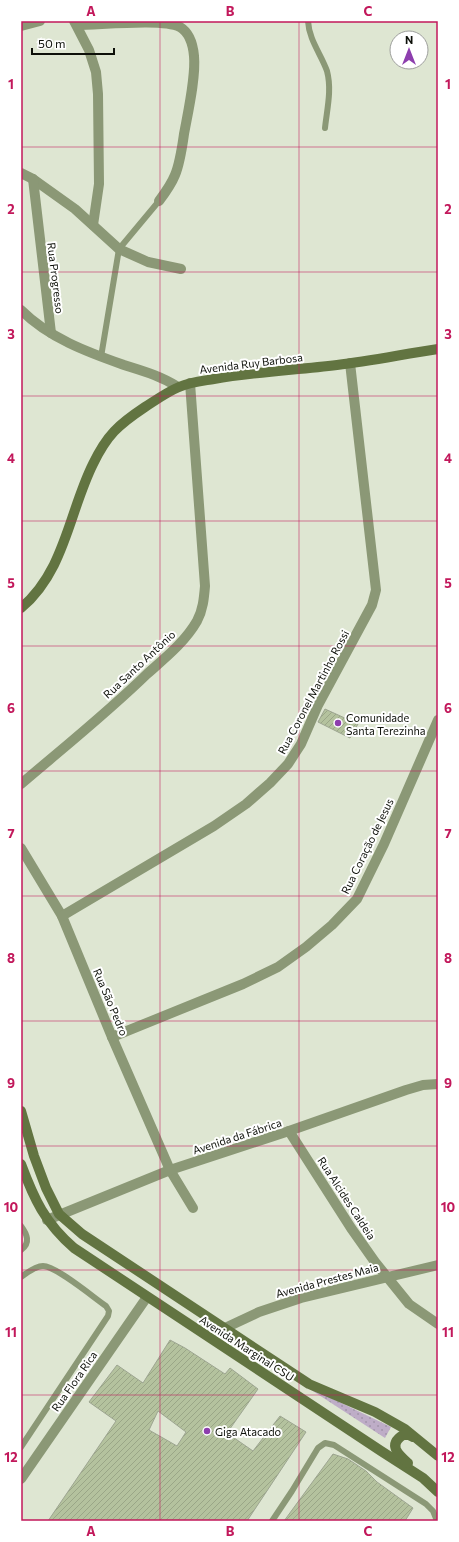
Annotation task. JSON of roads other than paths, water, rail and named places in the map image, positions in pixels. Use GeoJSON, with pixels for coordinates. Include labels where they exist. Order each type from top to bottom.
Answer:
{"type":"FeatureCollection","features":[{"type":"Feature","properties":{"kind":"main road","name":"Avenida Ruy Barbosa"},"geometry":{"type":"LineString","coordinates":[[21,608],[28,602],[45,580],[58,558],[88,473],[101,448],[112,432],[126,420],[178,387],[190,383],[232,376],[350,363],[438,349]]}},
{"type":"Feature","properties":{"kind":"main road"},"geometry":{"type":"LineString","coordinates":[[21,1111],[34,1156],[46,1188],[59,1214]]}},
{"type":"Feature","properties":{"kind":"main road","name":"Avenida Marginal CSU"},"geometry":{"type":"LineString","coordinates":[[21,1164],[34,1196],[47,1220],[61,1237],[74,1248],[423,1478],[438,1492]]}},
{"type":"Feature","properties":{"kind":"main road","name":"Avenida Marginal CSU"},"geometry":{"type":"LineString","coordinates":[[59,1214],[82,1234],[309,1384],[375,1412],[405,1429],[438,1456]]}},
{"type":"Feature","properties":{"kind":"main road"},"geometry":{"type":"LineString","coordinates":[[417,1439],[409,1435],[403,1435],[396,1441],[395,1447],[398,1454],[423,1478]]}},
{"type":"Feature","properties":{"kind":"street"},"geometry":{"type":"LineString","coordinates":[[21,26],[40,21]]}},
{"type":"Feature","properties":{"kind":"street"},"geometry":{"type":"LineString","coordinates":[[93,225],[99,184],[98,94],[96,72],[89,50],[76,23],[127,22],[161,24],[179,27],[185,31],[190,38],[193,49],[194,68],[180,156],[175,175],[168,189],[159,201]]}},
{"type":"Feature","properties":{"kind":"street"},"geometry":{"type":"LineString","coordinates":[[21,173],[33,179],[62,199],[119,249],[148,262],[181,269]]}},
{"type":"Feature","properties":{"kind":"street","name":"Rua Progresso"},"geometry":{"type":"LineString","coordinates":[[33,179],[51,333]]}},
{"type":"Feature","properties":{"kind":"street"},"geometry":{"type":"LineString","coordinates":[[21,310],[51,333],[69,344],[100,357],[158,377],[178,387]]}},
{"type":"Feature","properties":{"kind":"street","name":"Rua Coronel Martinho Rossi"},"geometry":{"type":"LineString","coordinates":[[62,916],[214,826],[246,804],[288,764],[301,744],[318,705],[372,605],[376,590],[350,363]]}},
{"type":"Feature","properties":{"kind":"street","name":"Rua Santo Antônio"},"geometry":{"type":"LineString","coordinates":[[21,784],[156,667],[185,637],[197,620],[204,602],[206,586],[190,383]]}},
{"type":"Feature","properties":{"kind":"street","name":"Rua Coração de Jesus"},"geometry":{"type":"LineString","coordinates":[[112,1037],[243,984],[278,967],[306,947],[332,925],[357,899],[384,844],[438,720]]}},
{"type":"Feature","properties":{"kind":"street","name":"Rua São Pedro"},"geometry":{"type":"LineString","coordinates":[[21,848],[62,916],[112,1037],[170,1170],[193,1208]]}},
{"type":"Feature","properties":{"kind":"street","name":"Avenida da Fábrica"},"geometry":{"type":"LineString","coordinates":[[47,1220],[170,1170],[289,1131],[406,1090],[423,1085],[438,1084]]}},
{"type":"Feature","properties":{"kind":"street","name":"Rua Alcides Caldeia"},"geometry":{"type":"LineString","coordinates":[[289,1131],[351,1228],[409,1304],[438,1324]]}},
{"type":"Feature","properties":{"kind":"street","name":"Avenida Prestes Maia"},"geometry":{"type":"LineString","coordinates":[[225,1328],[266,1309],[301,1298],[438,1264]]}},
{"type":"Feature","properties":{"kind":"street","name":"Rua Flora Rica"},"geometry":{"type":"LineString","coordinates":[[21,1479],[147,1297]]}},
{"type":"Feature","properties":{"kind":"lane"},"geometry":{"type":"LineString","coordinates":[[308,21],[311,37],[326,70],[330,90],[325,128]]}},
{"type":"Feature","properties":{"kind":"lane"},"geometry":{"type":"LineString","coordinates":[[100,357],[119,249],[159,201]]}},
{"type":"Feature","properties":{"kind":"lane"},"geometry":{"type":"LineString","coordinates":[[21,1226],[28,1239],[27,1244],[21,1250]]}},
{"type":"Feature","properties":{"kind":"lane"},"geometry":{"type":"LineString","coordinates":[[21,1277],[34,1269],[43,1266],[54,1269],[106,1306],[109,1311],[108,1316],[21,1447]]}},
{"type":"Feature","properties":{"kind":"lane"},"geometry":{"type":"LineString","coordinates":[[272,1521],[318,1448],[325,1443],[334,1445],[426,1504],[433,1511],[437,1521]]}},
{"type":"Feature","properties":{"kind":"place","name":"Comunidade Santa Terezinha"},"geometry":{"type":"Point","coordinates":[338,723]}},
{"type":"Feature","properties":{"kind":"place","name":"Giga Atacado"},"geometry":{"type":"Point","coordinates":[207,1431]}}]}
